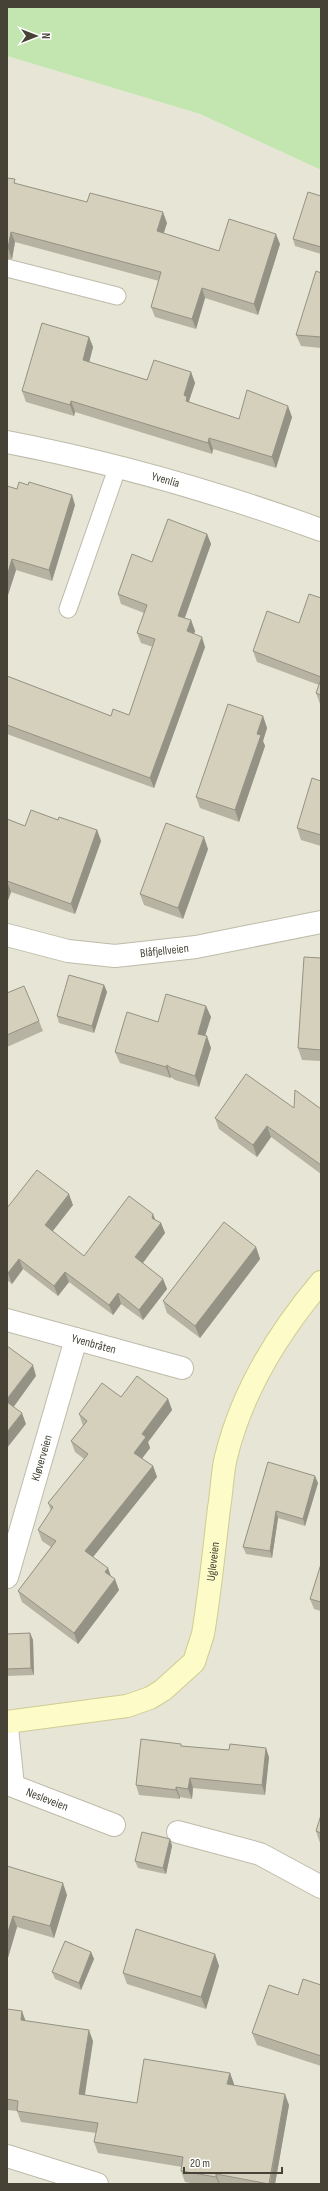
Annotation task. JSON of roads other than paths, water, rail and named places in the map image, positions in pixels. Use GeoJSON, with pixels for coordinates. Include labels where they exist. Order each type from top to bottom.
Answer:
{"type":"FeatureCollection","features":[{"type":"Feature","properties":{"kind":"street","name":"Yvenlia"},"geometry":{"type":"LineString","coordinates":[[7,442],[118,466],[237,500],[321,530]]}},
{"type":"Feature","properties":{"kind":"street","name":"Blåfjellveien"},"geometry":{"type":"LineString","coordinates":[[7,935],[68,951],[115,956],[196,947],[321,922]]}},
{"type":"Feature","properties":{"kind":"street","name":"Ugleveien"},"geometry":{"type":"LineString","coordinates":[[7,1722],[127,1706],[164,1690],[194,1662],[203,1634],[226,1457],[237,1422],[250,1389],[268,1356],[295,1312],[321,1282]]}},
{"type":"Feature","properties":{"kind":"street","name":"Yvenbråten"},"geometry":{"type":"LineString","coordinates":[[7,1320],[182,1368]]}},
{"type":"Feature","properties":{"kind":"street","name":"Kløverveien"},"geometry":{"type":"LineString","coordinates":[[7,1577],[76,1339]]}},
{"type":"Feature","properties":{"kind":"street","name":"Nesleveien"},"geometry":{"type":"LineString","coordinates":[[7,1728],[13,1786],[114,1825]]}},
{"type":"Feature","properties":{"kind":"street"},"geometry":{"type":"LineString","coordinates":[[178,1832],[260,1854],[321,1887]]}},
{"type":"Feature","properties":{"kind":"street"},"geometry":{"type":"LineString","coordinates":[[7,2156],[98,2184]]}},
{"type":"Feature","properties":{"kind":"lane"},"geometry":{"type":"LineString","coordinates":[[7,268],[118,296]]}},
{"type":"Feature","properties":{"kind":"lane"},"geometry":{"type":"LineString","coordinates":[[68,609],[118,466]]}}]}
